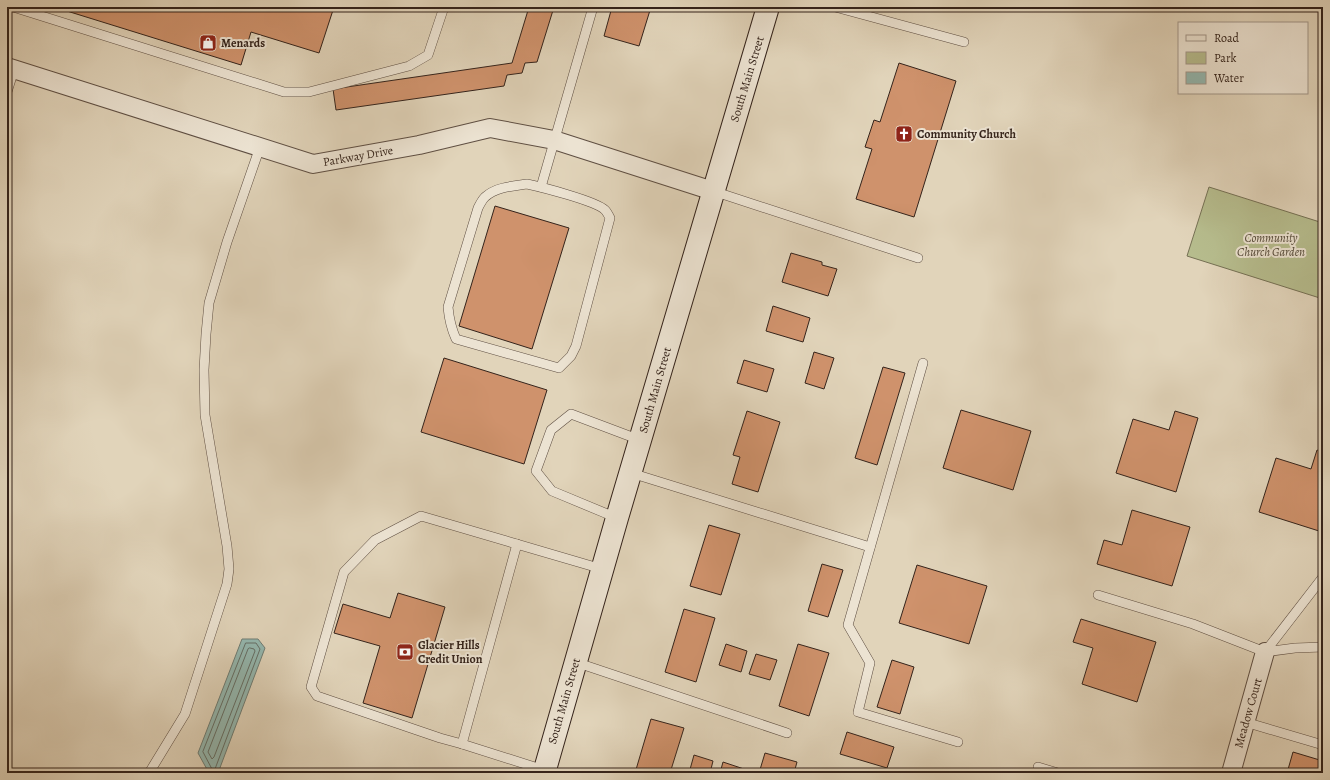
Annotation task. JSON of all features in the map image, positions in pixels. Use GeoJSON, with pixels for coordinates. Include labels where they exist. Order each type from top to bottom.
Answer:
{"type":"FeatureCollection","features":[{"type":"Feature","properties":{"kind":"main road","name":"South Main Street"},"geometry":{"type":"LineString","coordinates":[[544,772],[630,473],[768,7]]}},
{"type":"Feature","properties":{"kind":"street","name":"Parkway Drive"},"geometry":{"type":"LineString","coordinates":[[11,69],[313,164],[418,145],[490,128],[554,140],[713,191]]}},
{"type":"Feature","properties":{"kind":"street","name":"Meadow Court"},"geometry":{"type":"LineString","coordinates":[[1231,773],[1265,652]]}},
{"type":"Feature","properties":{"kind":"lane"},"geometry":{"type":"LineString","coordinates":[[13,7],[284,92],[309,92],[409,66],[428,55],[444,7]]}},
{"type":"Feature","properties":{"kind":"lane"},"geometry":{"type":"LineString","coordinates":[[541,186],[592,7]]}},
{"type":"Feature","properties":{"kind":"lane"},"geometry":{"type":"LineString","coordinates":[[835,7],[964,42]]}},
{"type":"Feature","properties":{"kind":"lane"},"geometry":{"type":"LineString","coordinates":[[7,92],[11,69]]}},
{"type":"Feature","properties":{"kind":"lane"},"geometry":{"type":"LineString","coordinates":[[149,773],[185,714],[227,584],[229,569],[227,546],[205,415],[204,370],[206,334],[209,303],[227,242],[260,147]]}},
{"type":"Feature","properties":{"kind":"lane"},"geometry":{"type":"LineString","coordinates":[[527,184],[541,186],[597,205],[606,210],[610,218],[576,346],[571,356],[558,368],[456,338],[451,329],[448,307],[478,208],[484,198],[496,191],[510,186],[527,184]]}},
{"type":"Feature","properties":{"kind":"lane"},"geometry":{"type":"LineString","coordinates":[[713,191],[918,258]]}},
{"type":"Feature","properties":{"kind":"lane"},"geometry":{"type":"LineString","coordinates":[[923,363],[848,625],[870,663],[858,712],[958,742]]}},
{"type":"Feature","properties":{"kind":"lane"},"geometry":{"type":"LineString","coordinates":[[617,518],[552,492],[536,471],[551,430],[572,414],[640,440]]}},
{"type":"Feature","properties":{"kind":"lane"},"geometry":{"type":"LineString","coordinates":[[630,473],[870,547]]}},
{"type":"Feature","properties":{"kind":"lane"},"geometry":{"type":"LineString","coordinates":[[544,772],[317,696],[311,687],[344,572],[375,540],[421,516],[602,569]]}},
{"type":"Feature","properties":{"kind":"lane"},"geometry":{"type":"LineString","coordinates":[[462,744],[517,544]]}},
{"type":"Feature","properties":{"kind":"lane"},"geometry":{"type":"LineString","coordinates":[[1265,652],[1323,577]]}},
{"type":"Feature","properties":{"kind":"lane"},"geometry":{"type":"LineString","coordinates":[[1098,595],[1193,624],[1265,652],[1295,648],[1323,647]]}},
{"type":"Feature","properties":{"kind":"lane"},"geometry":{"type":"LineString","coordinates":[[575,662],[786,733]]}},
{"type":"Feature","properties":{"kind":"lane"},"geometry":{"type":"LineString","coordinates":[[1245,722],[1323,745]]}},
{"type":"Feature","properties":{"kind":"lane"},"geometry":{"type":"LineString","coordinates":[[1038,767],[1058,773]]}},
{"type":"Feature","properties":{"kind":"green space","name":"Community Church Garden"},"geometry":{"type":"Polygon","coordinates":[[[1209,187],[1323,223],[1323,299],[1187,256],[1209,187]]]}},
{"type":"Feature","properties":{"kind":"water"},"geometry":{"type":"Polygon","coordinates":[[[242,639],[258,639],[265,648],[218,773],[209,773],[198,753],[242,639]]]}},
{"type":"Feature","properties":{"kind":"building","name":"Menards"},"geometry":{"type":"Polygon","coordinates":[[[54,7],[334,7],[319,53],[251,32],[241,65],[54,7]]]}},
{"type":"Feature","properties":{"kind":"building"},"geometry":{"type":"Polygon","coordinates":[[[529,7],[554,7],[537,62],[525,63],[522,73],[507,75],[504,86],[336,110],[333,89],[512,63],[529,7]]]}},
{"type":"Feature","properties":{"kind":"building"},"geometry":{"type":"Polygon","coordinates":[[[612,7],[651,7],[639,46],[604,36],[612,7]]]}},
{"type":"Feature","properties":{"kind":"building","name":"Community Church"},"geometry":{"type":"Polygon","coordinates":[[[899,63],[956,81],[914,217],[856,199],[872,149],[865,147],[874,120],[880,122],[899,63]]]}},
{"type":"Feature","properties":{"kind":"building"},"geometry":{"type":"Polygon","coordinates":[[[495,206],[569,228],[532,349],[459,326],[495,206]]]}},
{"type":"Feature","properties":{"kind":"building"},"geometry":{"type":"Polygon","coordinates":[[[791,253],[822,262],[822,265],[837,269],[828,296],[782,282],[791,253]]]}},
{"type":"Feature","properties":{"kind":"building"},"geometry":{"type":"Polygon","coordinates":[[[773,306],[810,318],[803,342],[766,331],[773,306]]]}},
{"type":"Feature","properties":{"kind":"building"},"geometry":{"type":"Polygon","coordinates":[[[814,352],[834,358],[824,389],[805,383],[814,352]]]}},
{"type":"Feature","properties":{"kind":"building"},"geometry":{"type":"Polygon","coordinates":[[[444,358],[547,390],[524,464],[421,432],[444,358]]]}},
{"type":"Feature","properties":{"kind":"building"},"geometry":{"type":"Polygon","coordinates":[[[744,360],[774,369],[767,392],[737,383],[744,360]]]}},
{"type":"Feature","properties":{"kind":"building"},"geometry":{"type":"Polygon","coordinates":[[[883,367],[905,373],[877,465],[855,458],[883,367]]]}},
{"type":"Feature","properties":{"kind":"building"},"geometry":{"type":"Polygon","coordinates":[[[961,410],[1031,431],[1013,490],[943,468],[961,410]]]}},
{"type":"Feature","properties":{"kind":"building"},"geometry":{"type":"Polygon","coordinates":[[[747,411],[780,422],[758,492],[732,484],[740,457],[733,455],[747,411]]]}},
{"type":"Feature","properties":{"kind":"building"},"geometry":{"type":"Polygon","coordinates":[[[1175,411],[1198,418],[1176,492],[1116,473],[1133,419],[1169,430],[1175,411]]]}},
{"type":"Feature","properties":{"kind":"building"},"geometry":{"type":"Polygon","coordinates":[[[1317,450],[1323,452],[1323,517],[1319,531],[1259,512],[1276,458],[1311,469],[1317,450]]]}},
{"type":"Feature","properties":{"kind":"building"},"geometry":{"type":"Polygon","coordinates":[[[1132,510],[1190,527],[1172,586],[1097,564],[1104,540],[1122,545],[1132,510]]]}},
{"type":"Feature","properties":{"kind":"building"},"geometry":{"type":"Polygon","coordinates":[[[709,525],[740,534],[721,595],[690,586],[709,525]]]}},
{"type":"Feature","properties":{"kind":"building"},"geometry":{"type":"Polygon","coordinates":[[[822,564],[843,570],[828,617],[808,611],[822,564]]]}},
{"type":"Feature","properties":{"kind":"building"},"geometry":{"type":"Polygon","coordinates":[[[917,565],[987,586],[969,644],[899,623],[917,565]]]}},
{"type":"Feature","properties":{"kind":"building"},"geometry":{"type":"Polygon","coordinates":[[[398,593],[445,607],[412,718],[363,703],[380,646],[334,633],[343,604],[390,618],[398,593]]]}},
{"type":"Feature","properties":{"kind":"building"},"geometry":{"type":"Polygon","coordinates":[[[684,609],[715,618],[696,682],[665,672],[684,609]]]}},
{"type":"Feature","properties":{"kind":"building"},"geometry":{"type":"Polygon","coordinates":[[[1081,619],[1156,642],[1137,702],[1082,684],[1093,648],[1073,642],[1081,619]]]}},
{"type":"Feature","properties":{"kind":"building"},"geometry":{"type":"Polygon","coordinates":[[[726,644],[747,651],[741,672],[719,665],[726,644]]]}},
{"type":"Feature","properties":{"kind":"building"},"geometry":{"type":"Polygon","coordinates":[[[798,644],[829,653],[809,716],[779,706],[798,644]]]}},
{"type":"Feature","properties":{"kind":"building"},"geometry":{"type":"Polygon","coordinates":[[[756,654],[777,660],[770,680],[749,674],[756,654]]]}},
{"type":"Feature","properties":{"kind":"building"},"geometry":{"type":"Polygon","coordinates":[[[892,660],[914,667],[900,714],[877,707],[892,660]]]}},
{"type":"Feature","properties":{"kind":"building"},"geometry":{"type":"Polygon","coordinates":[[[651,719],[684,728],[670,773],[635,773],[651,719]]]}},
{"type":"Feature","properties":{"kind":"building"},"geometry":{"type":"Polygon","coordinates":[[[847,732],[894,747],[887,768],[840,754],[847,732]]]}},
{"type":"Feature","properties":{"kind":"building"},"geometry":{"type":"Polygon","coordinates":[[[1293,752],[1323,761],[1323,773],[1287,773],[1293,752]]]}},
{"type":"Feature","properties":{"kind":"building"},"geometry":{"type":"Polygon","coordinates":[[[765,753],[797,762],[794,773],[759,773],[765,753]]]}},
{"type":"Feature","properties":{"kind":"building"},"geometry":{"type":"Polygon","coordinates":[[[694,755],[713,761],[710,773],[689,773],[694,755]]]}},
{"type":"Feature","properties":{"kind":"building"},"geometry":{"type":"Polygon","coordinates":[[[723,762],[744,769],[743,773],[720,773],[723,762]]]}},
{"type":"Feature","properties":{"kind":"place","name":"Menards"},"geometry":{"type":"Point","coordinates":[208,43]}},
{"type":"Feature","properties":{"kind":"place","name":"Community Church"},"geometry":{"type":"Point","coordinates":[904,134]}},
{"type":"Feature","properties":{"kind":"place","name":"Glacier Hills Credit Union"},"geometry":{"type":"Point","coordinates":[405,652]}}]}
